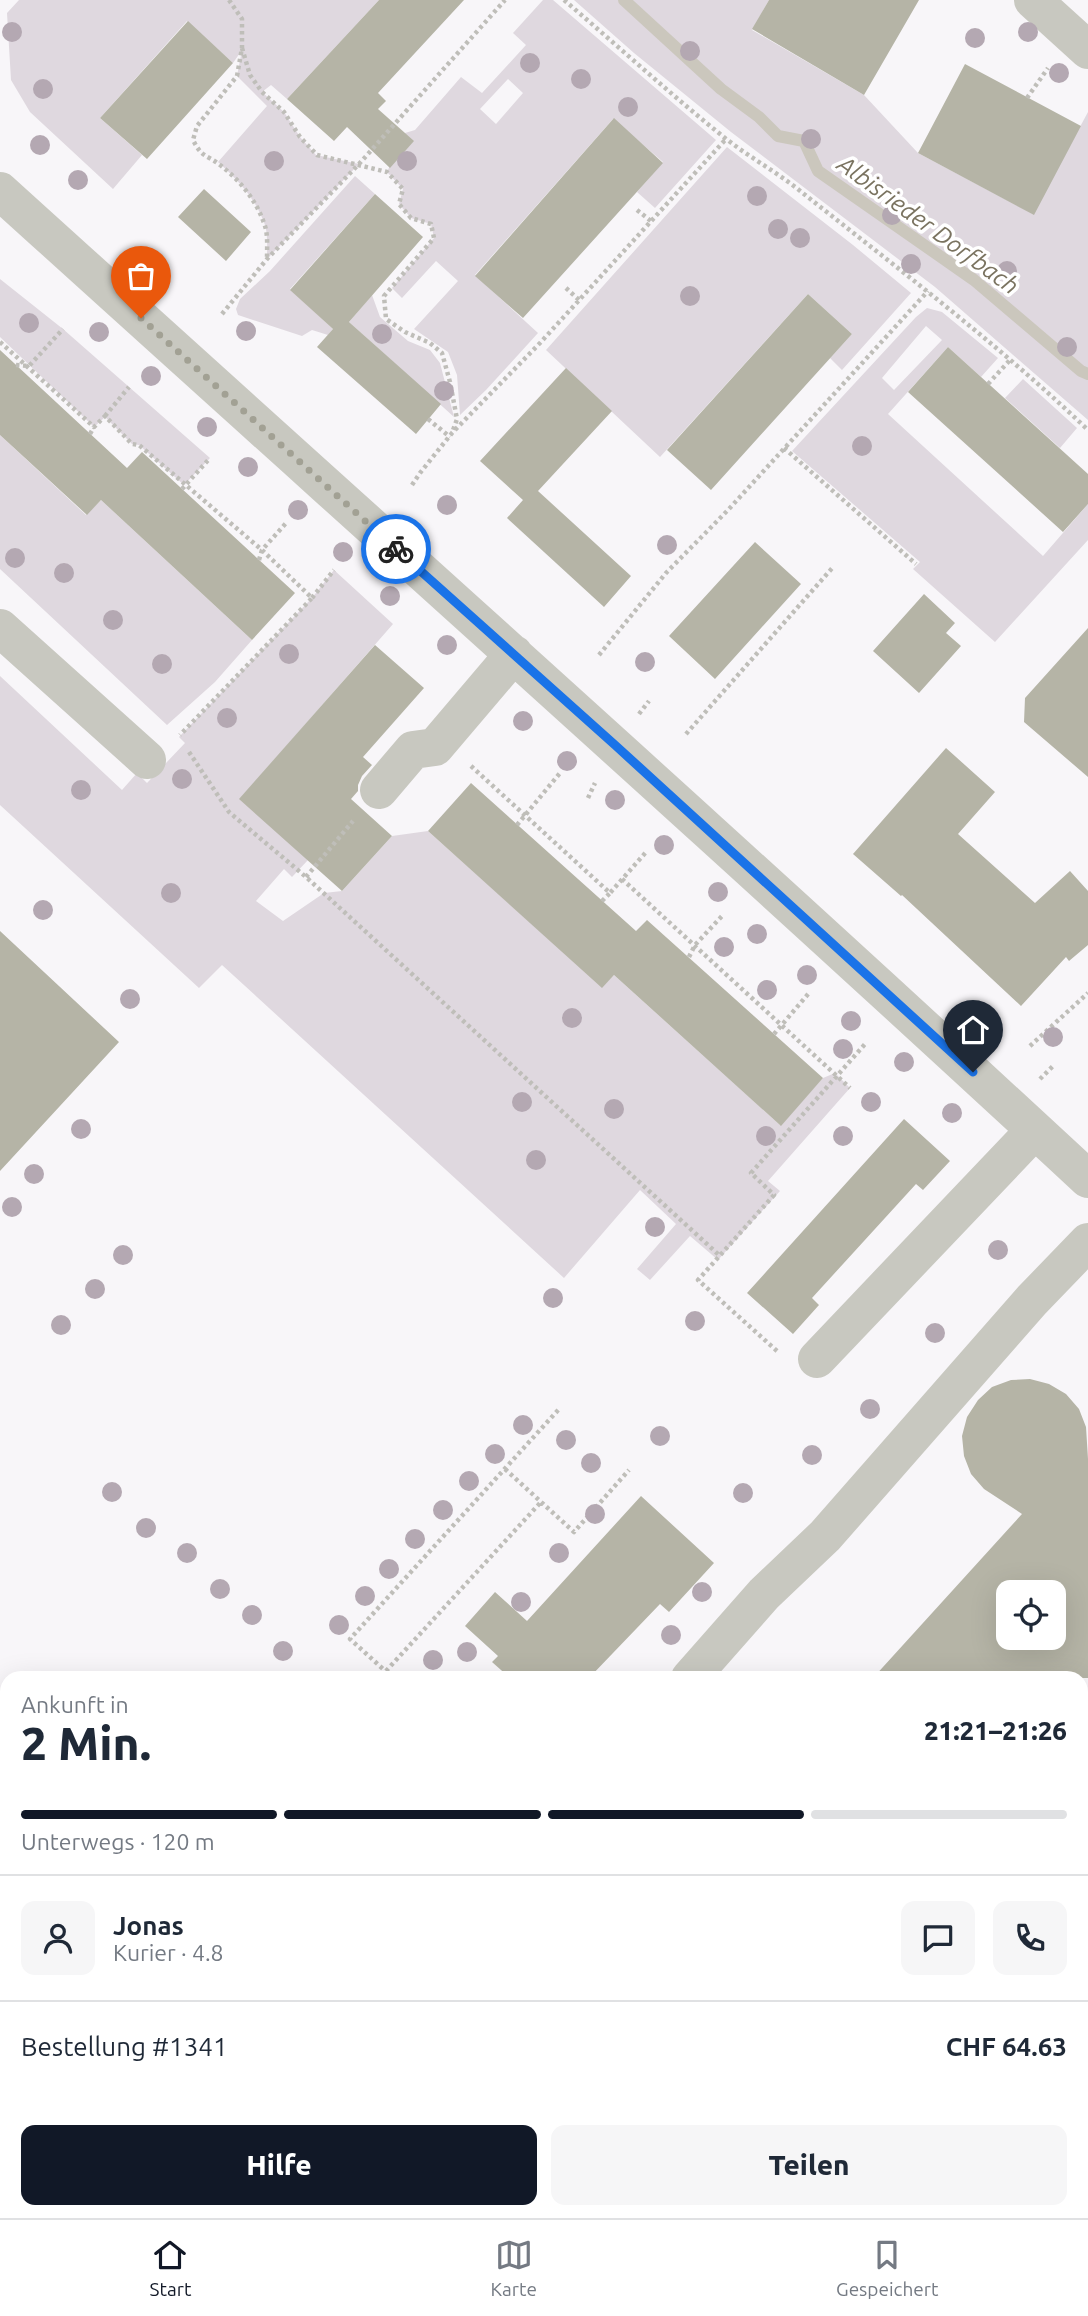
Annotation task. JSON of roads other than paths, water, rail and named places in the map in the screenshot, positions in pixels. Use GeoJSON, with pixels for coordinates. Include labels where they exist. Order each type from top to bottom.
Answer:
{"type":"FeatureCollection","features":[{"type":"Feature","properties":{"kind":"street"},"geometry":{"type":"LineString","coordinates":[[1033,0],[1070,56]]}},
{"type":"Feature","properties":{"kind":"street"},"geometry":{"type":"LineString","coordinates":[[0,191],[615,745],[1088,1179]]}},
{"type":"Feature","properties":{"kind":"street"},"geometry":{"type":"LineString","coordinates":[[0,628],[147,761]]}},
{"type":"Feature","properties":{"kind":"street"},"geometry":{"type":"LineString","coordinates":[[379,790],[412,750],[435,747],[514,654]]}},
{"type":"Feature","properties":{"kind":"street"},"geometry":{"type":"LineString","coordinates":[[817,1359],[1035,1130]]}},
{"type":"Feature","properties":{"kind":"street"},"geometry":{"type":"LineString","coordinates":[[696,1671],[764,1594],[825,1536],[1032,1300],[1088,1241]]}},
{"type":"Feature","properties":{"kind":"waterway","name":"Albisrieder Dorfbach"},"geometry":{"type":"LineString","coordinates":[[624,0],[721,89],[759,117],[778,136],[804,141],[818,171],[974,280],[1081,371],[1088,374]]}}]}
